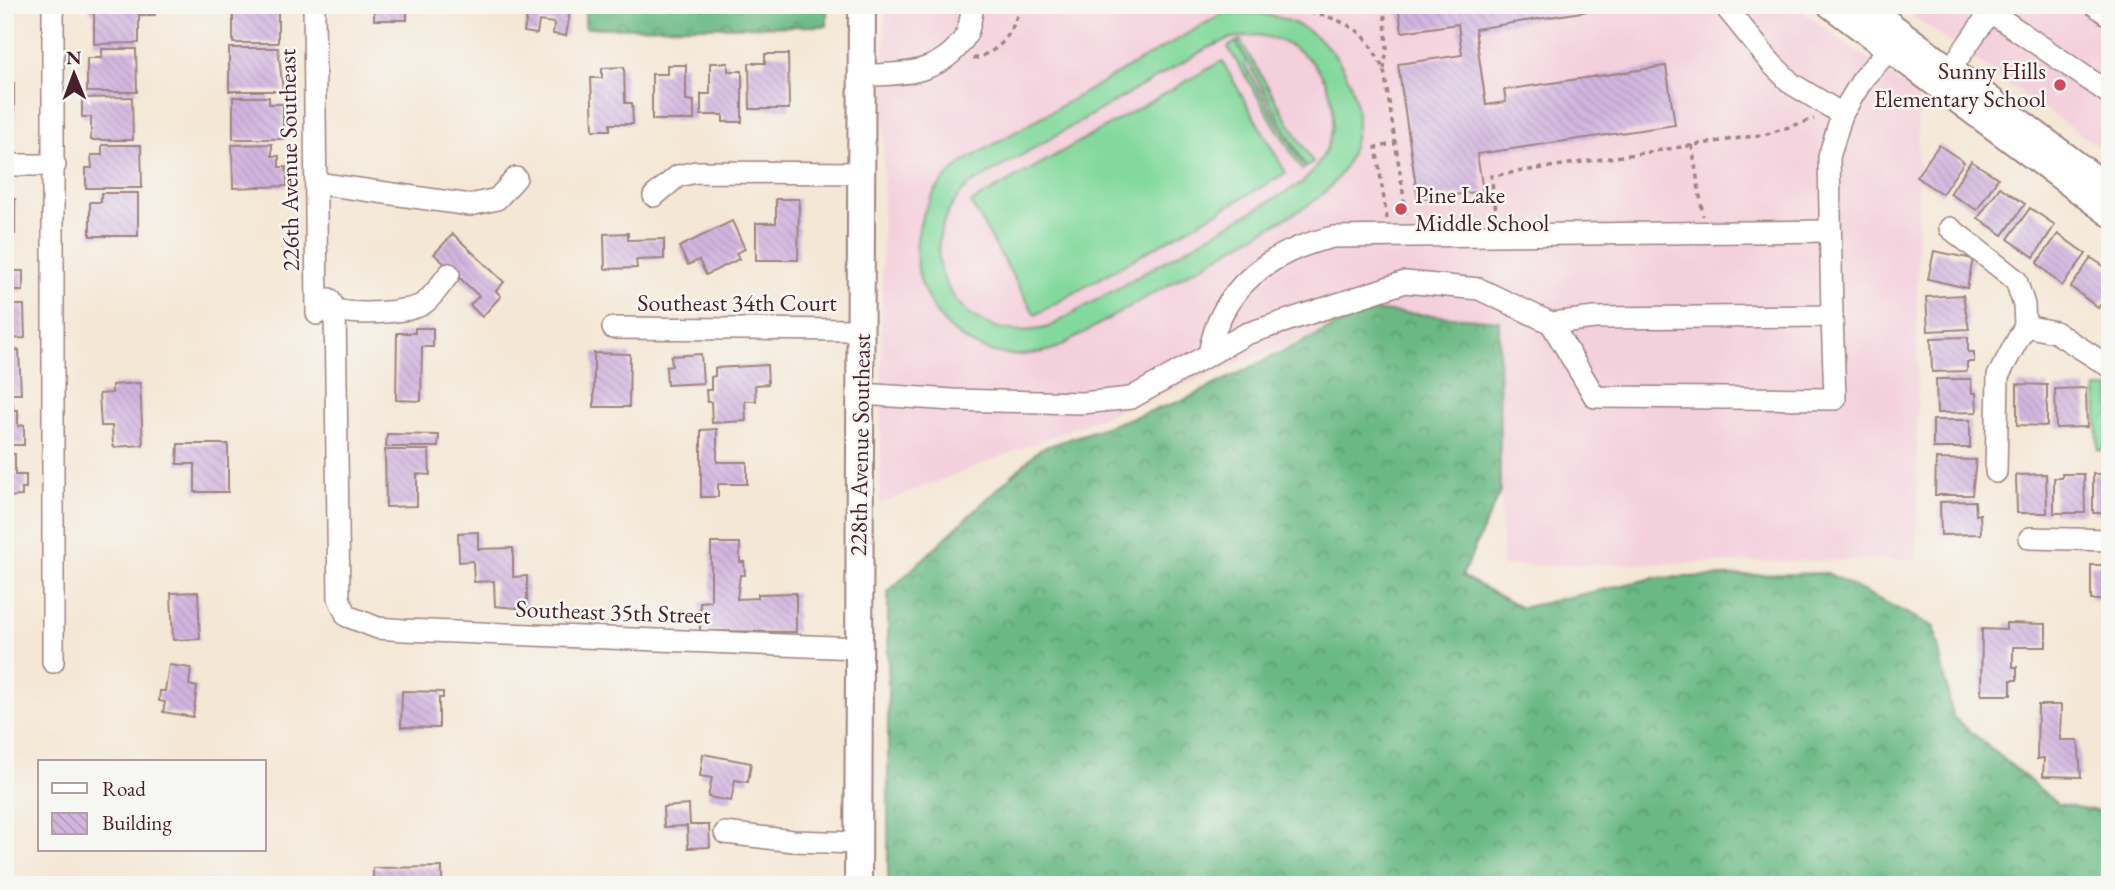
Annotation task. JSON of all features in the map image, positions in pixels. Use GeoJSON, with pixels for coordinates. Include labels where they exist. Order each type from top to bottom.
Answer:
{"type":"FeatureCollection","features":[{"type":"Feature","properties":{"kind":"main road","name":"228th Avenue Southeast"},"geometry":{"type":"LineString","coordinates":[[858,885],[862,5]]}},
{"type":"Feature","properties":{"kind":"main road"},"geometry":{"type":"LineString","coordinates":[[1830,5],[2110,213]]}},
{"type":"Feature","properties":{"kind":"main road"},"geometry":{"type":"LineString","coordinates":[[1863,5],[2110,190]]}},
{"type":"Feature","properties":{"kind":"street"},"geometry":{"type":"LineString","coordinates":[[53,5],[53,662]]}},
{"type":"Feature","properties":{"kind":"street","name":"226th Avenue Southeast"},"geometry":{"type":"LineString","coordinates":[[314,5],[316,268],[326,311],[339,598],[347,616],[365,624]]}},
{"type":"Feature","properties":{"kind":"street"},"geometry":{"type":"LineString","coordinates":[[863,75],[919,72],[941,61],[965,36],[974,5]]}},
{"type":"Feature","properties":{"kind":"street"},"geometry":{"type":"LineString","coordinates":[[1724,5],[1771,63],[1792,84],[1842,114]]}},
{"type":"Feature","properties":{"kind":"street"},"geometry":{"type":"LineString","coordinates":[[2095,5],[2110,16]]}},
{"type":"Feature","properties":{"kind":"street"},"geometry":{"type":"LineString","coordinates":[[1981,119],[1978,108],[1950,84],[1950,71],[1993,9],[2110,94]]}},
{"type":"Feature","properties":{"kind":"street"},"geometry":{"type":"LineString","coordinates":[[1551,323],[1595,397],[1835,399],[1829,157],[1842,114],[1864,78],[1889,50]]}},
{"type":"Feature","properties":{"kind":"street"},"geometry":{"type":"LineString","coordinates":[[5,165],[55,165]]}},
{"type":"Feature","properties":{"kind":"street"},"geometry":{"type":"LineString","coordinates":[[654,196],[678,176],[696,172],[863,173]]}},
{"type":"Feature","properties":{"kind":"street"},"geometry":{"type":"LineString","coordinates":[[316,183],[470,205],[496,199],[516,178]]}},
{"type":"Feature","properties":{"kind":"street"},"geometry":{"type":"LineString","coordinates":[[1950,228],[2016,280],[2024,305],[2025,326],[1998,376],[1996,472]]}},
{"type":"Feature","properties":{"kind":"street"},"geometry":{"type":"LineString","coordinates":[[1209,355],[1213,328],[1231,299],[1253,274],[1288,250],[1333,237],[1830,231]]}},
{"type":"Feature","properties":{"kind":"street"},"geometry":{"type":"LineString","coordinates":[[326,311],[352,313],[414,309],[426,302],[449,274]]}},
{"type":"Feature","properties":{"kind":"street"},"geometry":{"type":"LineString","coordinates":[[861,394],[1044,402],[1131,398],[1246,334],[1405,282],[1479,289],[1551,323],[1595,318],[1832,316]]}},
{"type":"Feature","properties":{"kind":"street"},"geometry":{"type":"LineString","coordinates":[[2025,326],[2055,332],[2110,366]]}},
{"type":"Feature","properties":{"kind":"street","name":"Southeast 34th Court"},"geometry":{"type":"LineString","coordinates":[[613,328],[861,330]]}},
{"type":"Feature","properties":{"kind":"street"},"geometry":{"type":"LineString","coordinates":[[2029,538],[2110,540]]}},
{"type":"Feature","properties":{"kind":"street","name":"Southeast 35th Street"},"geometry":{"type":"LineString","coordinates":[[365,624],[404,630],[858,648]]}},
{"type":"Feature","properties":{"kind":"street"},"geometry":{"type":"LineString","coordinates":[[725,833],[793,841],[858,843]]}},
{"type":"Feature","properties":{"kind":"path"},"geometry":{"type":"LineString","coordinates":[[964,61],[981,57],[1007,40],[1014,28],[1020,5]]}},
{"type":"Feature","properties":{"kind":"path"},"geometry":{"type":"LineString","coordinates":[[1250,5],[1327,16],[1358,31],[1384,70]]}},
{"type":"Feature","properties":{"kind":"path"},"geometry":{"type":"LineString","coordinates":[[1384,5],[1387,48],[1384,70],[1411,236]]}},
{"type":"Feature","properties":{"kind":"path"},"geometry":{"type":"LineString","coordinates":[[1497,218],[1491,176],[1767,134],[1819,117]]}},
{"type":"Feature","properties":{"kind":"path"},"geometry":{"type":"LineString","coordinates":[[1387,219],[1376,147],[1395,144]]}},
{"type":"Feature","properties":{"kind":"path"},"geometry":{"type":"LineString","coordinates":[[1692,145],[1703,216]]}},
{"type":"Feature","properties":{"kind":"shaded area","name":"Pine Lake Middle School"},"geometry":{"type":"Polygon","coordinates":[[[885,5],[1794,5],[1918,97],[1917,559],[1502,566],[1499,321],[1339,324],[880,504],[885,5]]]}},
{"type":"Feature","properties":{"kind":"shaded area","name":"Sunny Hills Elementary School"},"geometry":{"type":"Polygon","coordinates":[[[1920,5],[2110,5],[2110,155],[1913,16],[1920,5]]]}},
{"type":"Feature","properties":{"kind":"green space"},"geometry":{"type":"Polygon","coordinates":[[[585,5],[827,5],[827,26],[585,28],[585,5]]]}},
{"type":"Feature","properties":{"kind":"green space"},"geometry":{"type":"Polygon","coordinates":[[[1229,10],[1233,14],[1273,16],[1306,30],[1332,53],[1350,82],[1357,114],[1353,147],[1337,179],[1307,206],[1057,348],[1014,355],[977,346],[948,326],[927,297],[917,263],[919,226],[936,190],[968,159],[1229,10]],[[1257,35],[1231,38],[1208,48],[968,186],[948,212],[939,239],[940,266],[949,290],[966,310],[989,324],[1017,331],[1049,327],[1302,183],[1320,162],[1330,139],[1333,116],[1330,93],[1321,73],[1305,56],[1284,43],[1257,35]]]}},
{"type":"Feature","properties":{"kind":"green space"},"geometry":{"type":"Polygon","coordinates":[[[1240,40],[1313,163],[1306,167],[1237,42],[1240,40]]]}},
{"type":"Feature","properties":{"kind":"green space"},"geometry":{"type":"Polygon","coordinates":[[[1236,42],[1247,62],[1244,64],[1305,168],[1302,170],[1228,47],[1236,42]]]}},
{"type":"Feature","properties":{"kind":"green space"},"geometry":{"type":"Polygon","coordinates":[[[1222,61],[1286,173],[1035,315],[971,203],[1222,61]]]}},
{"type":"Feature","properties":{"kind":"green space"},"geometry":{"type":"Polygon","coordinates":[[[1367,310],[1499,321],[1500,492],[1462,576],[1521,608],[1654,578],[1827,573],[1934,627],[1953,717],[2058,804],[2110,813],[2110,885],[888,885],[888,592],[1040,449],[1184,400],[1367,310]]]}},
{"type":"Feature","properties":{"kind":"green space"},"geometry":{"type":"Polygon","coordinates":[[[2096,388],[2110,388],[2110,450],[2098,450],[2096,388]]]}},
{"type":"Feature","properties":{"kind":"building"},"geometry":{"type":"Polygon","coordinates":[[[90,5],[155,5],[155,15],[139,15],[139,43],[94,44],[94,13],[90,13],[90,5]]]}},
{"type":"Feature","properties":{"kind":"building"},"geometry":{"type":"Polygon","coordinates":[[[233,5],[278,5],[278,43],[233,43],[233,5]]]}},
{"type":"Feature","properties":{"kind":"building"},"geometry":{"type":"Polygon","coordinates":[[[374,5],[407,5],[407,20],[374,20],[374,5]]]}},
{"type":"Feature","properties":{"kind":"building"},"geometry":{"type":"Polygon","coordinates":[[[529,5],[571,5],[566,36],[553,34],[554,23],[539,21],[537,34],[524,32],[529,5]]]}},
{"type":"Feature","properties":{"kind":"building"},"geometry":{"type":"Polygon","coordinates":[[[1398,5],[1625,5],[1475,29],[1486,105],[1506,102],[1504,90],[1666,66],[1675,125],[1477,154],[1483,191],[1418,200],[1398,64],[1462,55],[1458,24],[1402,32],[1398,5]]]}},
{"type":"Feature","properties":{"kind":"building"},"geometry":{"type":"Polygon","coordinates":[[[229,48],[278,48],[283,91],[229,91],[229,48]]]}},
{"type":"Feature","properties":{"kind":"building"},"geometry":{"type":"Polygon","coordinates":[[[102,49],[136,49],[137,92],[87,92],[87,58],[102,58],[102,49]]]}},
{"type":"Feature","properties":{"kind":"building"},"geometry":{"type":"Polygon","coordinates":[[[765,54],[788,54],[789,109],[750,109],[749,63],[765,63],[765,54]]]}},
{"type":"Feature","properties":{"kind":"building"},"geometry":{"type":"Polygon","coordinates":[[[710,63],[728,63],[728,71],[742,71],[742,122],[723,122],[723,115],[701,115],[701,94],[710,94],[710,63]]]}},
{"type":"Feature","properties":{"kind":"building"},"geometry":{"type":"Polygon","coordinates":[[[667,65],[686,65],[686,100],[694,101],[694,120],[652,120],[652,74],[667,74],[667,65]]]}},
{"type":"Feature","properties":{"kind":"building"},"geometry":{"type":"Polygon","coordinates":[[[624,67],[625,103],[632,103],[633,124],[610,124],[610,130],[593,130],[591,78],[602,78],[602,68],[624,67]]]}},
{"type":"Feature","properties":{"kind":"building"},"geometry":{"type":"Polygon","coordinates":[[[5,83],[14,83],[14,130],[5,130],[5,83]]]}},
{"type":"Feature","properties":{"kind":"building"},"geometry":{"type":"Polygon","coordinates":[[[132,97],[133,140],[91,140],[91,117],[82,117],[82,98],[132,97]]]}},
{"type":"Feature","properties":{"kind":"building"},"geometry":{"type":"Polygon","coordinates":[[[233,97],[269,97],[269,104],[283,104],[283,139],[233,139],[233,97]]]}},
{"type":"Feature","properties":{"kind":"building"},"geometry":{"type":"Polygon","coordinates":[[[272,144],[272,156],[279,156],[279,167],[286,167],[287,186],[233,188],[232,145],[272,144]]]}},
{"type":"Feature","properties":{"kind":"building"},"geometry":{"type":"Polygon","coordinates":[[[102,145],[141,145],[142,188],[86,188],[86,168],[92,168],[91,155],[102,155],[102,145]]]}},
{"type":"Feature","properties":{"kind":"building"},"geometry":{"type":"Polygon","coordinates":[[[1939,145],[1964,162],[1942,194],[1916,177],[1939,145]]]}},
{"type":"Feature","properties":{"kind":"building"},"geometry":{"type":"Polygon","coordinates":[[[1971,161],[1998,178],[1977,210],[1950,194],[1971,161]]]}},
{"type":"Feature","properties":{"kind":"building"},"geometry":{"type":"Polygon","coordinates":[[[2000,187],[2025,204],[2003,235],[1978,218],[2000,187]]]}},
{"type":"Feature","properties":{"kind":"building"},"geometry":{"type":"Polygon","coordinates":[[[101,193],[138,193],[138,236],[90,236],[90,202],[101,202],[101,193]]]}},
{"type":"Feature","properties":{"kind":"building"},"geometry":{"type":"Polygon","coordinates":[[[5,199],[15,199],[15,234],[10,234],[10,242],[5,242],[5,199]]]}},
{"type":"Feature","properties":{"kind":"building"},"geometry":{"type":"Polygon","coordinates":[[[776,199],[799,199],[798,260],[756,260],[756,223],[776,223],[776,199]]]}},
{"type":"Feature","properties":{"kind":"building"},"geometry":{"type":"Polygon","coordinates":[[[2030,208],[2055,225],[2034,257],[2008,239],[2030,208]]]}},
{"type":"Feature","properties":{"kind":"building"},"geometry":{"type":"Polygon","coordinates":[[[732,221],[745,249],[736,253],[739,259],[706,275],[699,260],[688,265],[679,247],[732,221]]]}},
{"type":"Feature","properties":{"kind":"building"},"geometry":{"type":"Polygon","coordinates":[[[628,233],[628,240],[664,239],[664,259],[636,260],[637,268],[605,269],[604,234],[628,233]]]}},
{"type":"Feature","properties":{"kind":"building"},"geometry":{"type":"Polygon","coordinates":[[[453,234],[504,282],[496,291],[501,296],[482,317],[470,305],[479,296],[434,254],[453,234]]]}},
{"type":"Feature","properties":{"kind":"building"},"geometry":{"type":"Polygon","coordinates":[[[2058,234],[2086,254],[2062,286],[2037,263],[2058,234]]]}},
{"type":"Feature","properties":{"kind":"building"},"geometry":{"type":"Polygon","coordinates":[[[5,249],[9,249],[10,271],[23,271],[23,291],[5,291],[5,249]]]}},
{"type":"Feature","properties":{"kind":"building"},"geometry":{"type":"Polygon","coordinates":[[[1934,251],[1973,259],[1967,288],[1928,279],[1934,251]]]}},
{"type":"Feature","properties":{"kind":"building"},"geometry":{"type":"Polygon","coordinates":[[[2091,258],[2110,270],[2110,291],[2098,308],[2071,287],[2091,258]]]}},
{"type":"Feature","properties":{"kind":"building"},"geometry":{"type":"Polygon","coordinates":[[[1963,295],[1969,329],[1928,331],[1926,297],[1963,295]]]}},
{"type":"Feature","properties":{"kind":"building"},"geometry":{"type":"Polygon","coordinates":[[[5,305],[24,305],[25,338],[5,339],[5,305]]]}},
{"type":"Feature","properties":{"kind":"building"},"geometry":{"type":"Polygon","coordinates":[[[415,328],[433,328],[433,347],[422,347],[421,401],[396,400],[397,333],[415,333],[415,328]]]}},
{"type":"Feature","properties":{"kind":"building"},"geometry":{"type":"Polygon","coordinates":[[[1968,337],[1968,352],[1974,352],[1974,362],[1967,362],[1967,371],[1932,372],[1931,338],[1968,337]]]}},
{"type":"Feature","properties":{"kind":"building"},"geometry":{"type":"Polygon","coordinates":[[[5,350],[19,350],[21,394],[5,394],[5,350]]]}},
{"type":"Feature","properties":{"kind":"building"},"geometry":{"type":"Polygon","coordinates":[[[594,353],[630,354],[629,407],[594,407],[594,353]]]}},
{"type":"Feature","properties":{"kind":"building"},"geometry":{"type":"Polygon","coordinates":[[[701,354],[703,383],[667,385],[666,367],[672,366],[671,356],[701,354]]]}},
{"type":"Feature","properties":{"kind":"building"},"geometry":{"type":"Polygon","coordinates":[[[767,365],[768,384],[755,385],[756,401],[745,401],[746,421],[712,423],[711,402],[707,402],[706,390],[711,390],[711,377],[715,376],[715,368],[767,365]]]}},
{"type":"Feature","properties":{"kind":"building"},"geometry":{"type":"Polygon","coordinates":[[[1936,379],[1971,379],[1972,393],[1976,393],[1977,412],[1937,413],[1936,379]]]}},
{"type":"Feature","properties":{"kind":"building"},"geometry":{"type":"Polygon","coordinates":[[[140,383],[143,445],[113,447],[112,426],[101,426],[99,394],[112,393],[112,385],[140,383]]]}},
{"type":"Feature","properties":{"kind":"building"},"geometry":{"type":"Polygon","coordinates":[[[2017,384],[2047,385],[2047,426],[2017,425],[2017,384]]]}},
{"type":"Feature","properties":{"kind":"building"},"geometry":{"type":"Polygon","coordinates":[[[2086,388],[2087,427],[2056,428],[2055,389],[2086,388]]]}},
{"type":"Feature","properties":{"kind":"building"},"geometry":{"type":"Polygon","coordinates":[[[5,402],[13,402],[13,410],[18,410],[18,426],[24,425],[24,445],[5,445],[5,402]]]}},
{"type":"Feature","properties":{"kind":"building"},"geometry":{"type":"Polygon","coordinates":[[[1933,420],[1970,420],[1970,448],[1933,448],[1933,420]]]}},
{"type":"Feature","properties":{"kind":"building"},"geometry":{"type":"Polygon","coordinates":[[[717,429],[717,462],[747,462],[747,484],[718,484],[718,497],[701,497],[701,430],[717,429]]]}},
{"type":"Feature","properties":{"kind":"building"},"geometry":{"type":"Polygon","coordinates":[[[387,434],[439,435],[438,447],[386,447],[387,434]]]}},
{"type":"Feature","properties":{"kind":"building"},"geometry":{"type":"Polygon","coordinates":[[[178,444],[228,444],[228,492],[195,492],[195,464],[177,464],[178,444]]]}},
{"type":"Feature","properties":{"kind":"building"},"geometry":{"type":"Polygon","coordinates":[[[385,450],[429,450],[430,475],[417,474],[417,506],[386,507],[385,450]]]}},
{"type":"Feature","properties":{"kind":"building"},"geometry":{"type":"Polygon","coordinates":[[[5,454],[15,454],[15,475],[26,475],[26,488],[22,488],[22,496],[5,497],[5,454]]]}},
{"type":"Feature","properties":{"kind":"building"},"geometry":{"type":"Polygon","coordinates":[[[1936,459],[1976,460],[1972,495],[1935,495],[1936,459]]]}},
{"type":"Feature","properties":{"kind":"building"},"geometry":{"type":"Polygon","coordinates":[[[2046,474],[2047,513],[2017,513],[2016,475],[2046,474]]]}},
{"type":"Feature","properties":{"kind":"building"},"geometry":{"type":"Polygon","coordinates":[[[2062,474],[2084,474],[2085,513],[2054,513],[2054,478],[2062,478],[2062,474]]]}},
{"type":"Feature","properties":{"kind":"building"},"geometry":{"type":"Polygon","coordinates":[[[2093,474],[2110,474],[2110,513],[2093,513],[2093,474]]]}},
{"type":"Feature","properties":{"kind":"building"},"geometry":{"type":"Polygon","coordinates":[[[1975,501],[1976,515],[1980,514],[1981,534],[1941,535],[1940,502],[1975,501]]]}},
{"type":"Feature","properties":{"kind":"building"},"geometry":{"type":"Polygon","coordinates":[[[478,532],[478,549],[513,548],[513,577],[527,576],[527,609],[495,606],[494,581],[474,582],[473,561],[459,562],[458,533],[478,532]]]}},
{"type":"Feature","properties":{"kind":"building"},"geometry":{"type":"Polygon","coordinates":[[[711,543],[740,543],[740,562],[744,562],[745,575],[740,575],[737,599],[758,598],[758,594],[796,593],[796,632],[700,631],[700,602],[711,601],[711,543]]]}},
{"type":"Feature","properties":{"kind":"building"},"geometry":{"type":"Polygon","coordinates":[[[2105,559],[2110,559],[2110,600],[2091,600],[2091,565],[2105,565],[2105,559]]]}},
{"type":"Feature","properties":{"kind":"building"},"geometry":{"type":"Polygon","coordinates":[[[198,592],[200,639],[173,640],[171,593],[198,592]]]}},
{"type":"Feature","properties":{"kind":"building"},"geometry":{"type":"Polygon","coordinates":[[[2006,623],[2046,624],[2046,647],[2013,647],[2013,667],[2017,667],[2017,680],[2011,680],[2011,695],[1981,695],[1982,629],[2006,630],[2006,623]]]}},
{"type":"Feature","properties":{"kind":"building"},"geometry":{"type":"Polygon","coordinates":[[[169,665],[191,668],[189,685],[197,687],[193,717],[163,712],[165,702],[159,701],[160,691],[165,691],[169,665]]]}},
{"type":"Feature","properties":{"kind":"building"},"geometry":{"type":"Polygon","coordinates":[[[402,691],[443,692],[443,698],[439,698],[439,728],[401,727],[402,691]]]}},
{"type":"Feature","properties":{"kind":"building"},"geometry":{"type":"Polygon","coordinates":[[[2038,705],[2061,705],[2060,740],[2078,740],[2081,777],[2043,776],[2044,758],[2037,759],[2038,705]]]}},
{"type":"Feature","properties":{"kind":"building"},"geometry":{"type":"Polygon","coordinates":[[[703,754],[751,763],[748,782],[735,780],[731,801],[708,797],[712,778],[700,776],[703,754]]]}},
{"type":"Feature","properties":{"kind":"building"},"geometry":{"type":"Polygon","coordinates":[[[689,805],[690,825],[709,825],[710,847],[688,848],[687,826],[664,827],[663,807],[689,805]]]}},
{"type":"Feature","properties":{"kind":"building"},"geometry":{"type":"Polygon","coordinates":[[[442,867],[442,885],[373,885],[373,868],[442,867]]]}},
{"type":"Feature","properties":{"kind":"building"},"geometry":{"type":"Polygon","coordinates":[[[225,881],[225,885],[177,885],[177,882],[225,881]]]}},
{"type":"Feature","properties":{"kind":"place","name":"Sunny Hills Elementary School"},"geometry":{"type":"Point","coordinates":[2060,85]}},
{"type":"Feature","properties":{"kind":"place","name":"Pine Lake Middle School"},"geometry":{"type":"Point","coordinates":[1401,209]}}]}
